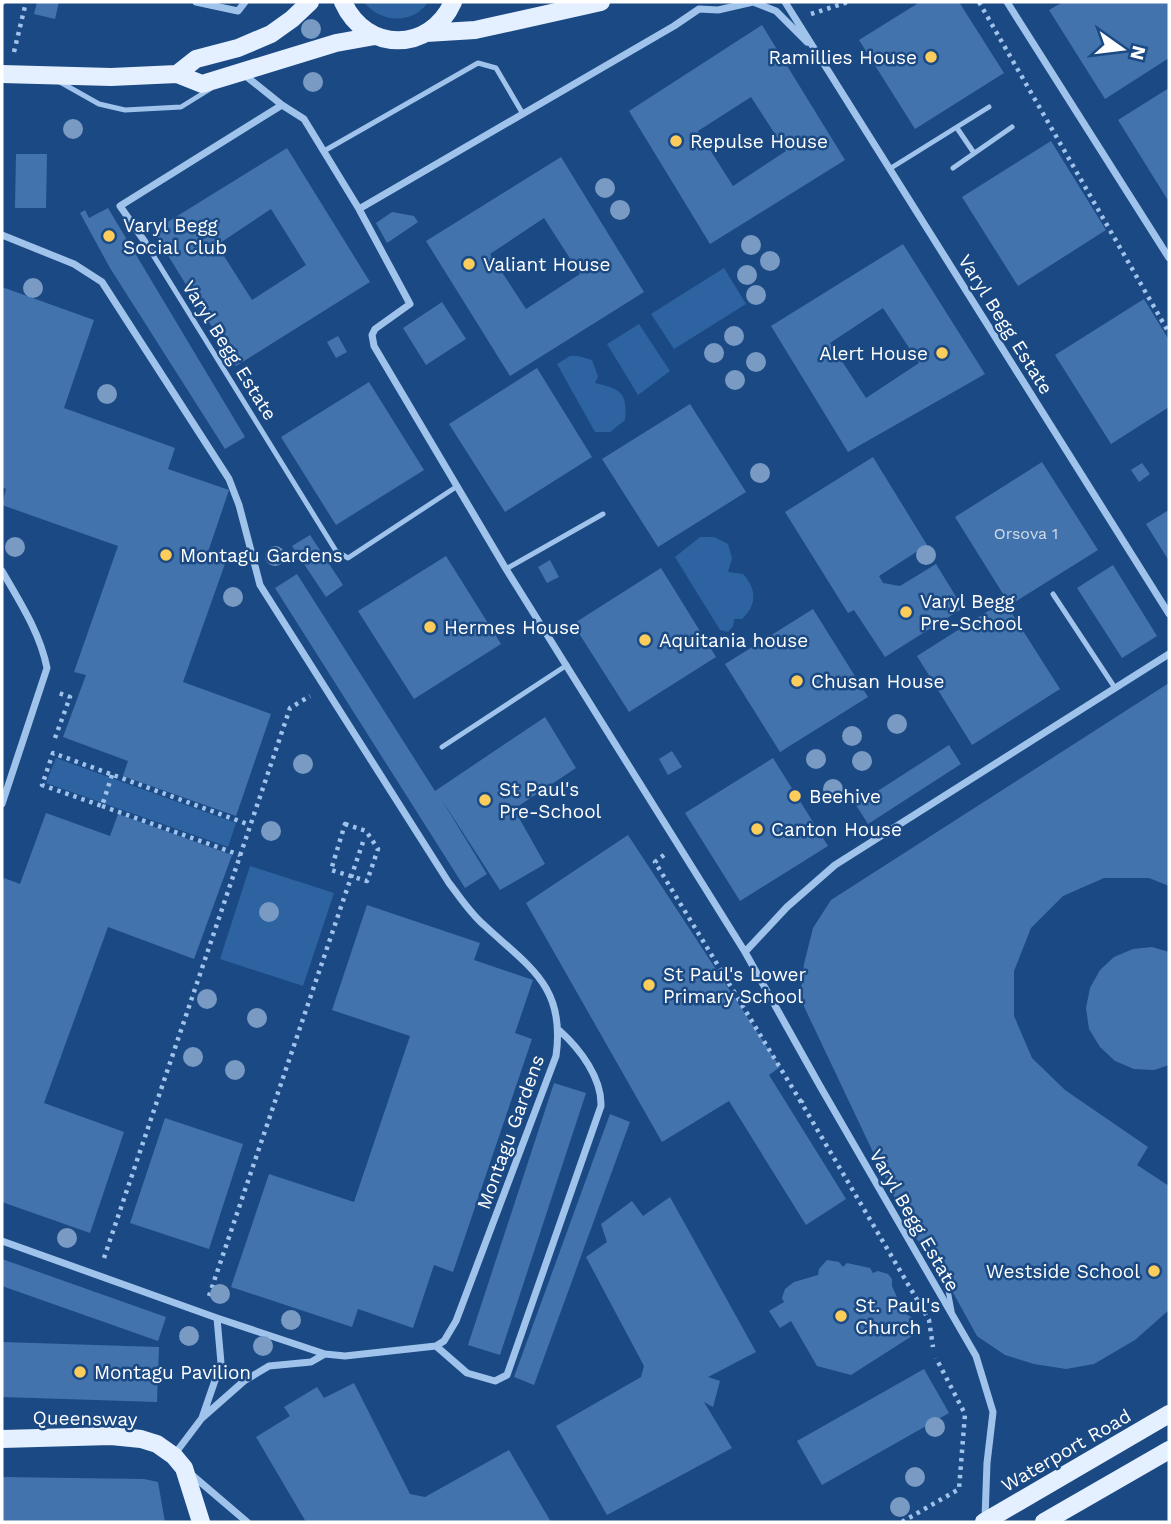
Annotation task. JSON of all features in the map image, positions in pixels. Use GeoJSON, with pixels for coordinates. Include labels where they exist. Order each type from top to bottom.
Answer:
{"type":"FeatureCollection","features":[{"type":"Feature","properties":{"kind":"main road"},"geometry":{"type":"LineString","coordinates":[[177,75],[196,59],[238,48],[271,34],[310,2]]}},
{"type":"Feature","properties":{"kind":"main road"},"geometry":{"type":"LineString","coordinates":[[343,2],[350,16],[361,27],[375,36],[392,40],[410,39],[438,26],[453,2]]}},
{"type":"Feature","properties":{"kind":"main road"},"geometry":{"type":"LineString","coordinates":[[426,33],[475,30],[601,2]]}},
{"type":"Feature","properties":{"kind":"main road"},"geometry":{"type":"LineString","coordinates":[[5,74],[111,77],[177,75],[202,84],[335,43],[375,36]]}},
{"type":"Feature","properties":{"kind":"main road","name":"Waterport Road"},"geometry":{"type":"LineString","coordinates":[[985,1522],[1169,1414]]}},
{"type":"Feature","properties":{"kind":"main road","name":"Queensway"},"geometry":{"type":"LineString","coordinates":[[2,1439],[111,1436],[141,1439],[157,1444],[179,1462]]}},
{"type":"Feature","properties":{"kind":"main road"},"geometry":{"type":"LineString","coordinates":[[1044,1522],[1169,1450]]}},
{"type":"Feature","properties":{"kind":"main road"},"geometry":{"type":"LineString","coordinates":[[179,1462],[201,1522]]}},
{"type":"Feature","properties":{"kind":"street"},"geometry":{"type":"LineString","coordinates":[[196,2],[238,11],[245,2]]}},
{"type":"Feature","properties":{"kind":"street","name":"Varyl Begg Estate"},"geometry":{"type":"LineString","coordinates":[[359,209],[699,9],[718,10],[753,2],[776,11],[816,50]]}},
{"type":"Feature","properties":{"kind":"street","name":"Varyl Begg Estate"},"geometry":{"type":"LineString","coordinates":[[785,2],[1169,614]]}},
{"type":"Feature","properties":{"kind":"street"},"geometry":{"type":"LineString","coordinates":[[1007,2],[1169,258]]}},
{"type":"Feature","properties":{"kind":"street","name":"Varyl Begg Estate"},"geometry":{"type":"LineString","coordinates":[[235,75],[304,118],[359,209],[410,303],[374,329],[374,346],[506,569],[746,952],[976,1356],[993,1412],[987,1463],[985,1522]]}},
{"type":"Feature","properties":{"kind":"street","name":"Varyl Begg Estate"},"geometry":{"type":"LineString","coordinates":[[145,242],[120,206],[282,105]]}},
{"type":"Feature","properties":{"kind":"street","name":"Montagu Gardens"},"geometry":{"type":"LineString","coordinates":[[2,235],[74,264],[102,282],[229,479],[239,505],[260,585],[324,688],[449,883],[481,923],[523,959],[554,1004],[559,1031],[556,1056],[456,1321],[444,1341],[436,1346]]}},
{"type":"Feature","properties":{"kind":"street"},"geometry":{"type":"LineString","coordinates":[[2,571],[30,620],[44,652],[47,668],[2,804]]}},
{"type":"Feature","properties":{"kind":"street"},"geometry":{"type":"LineString","coordinates":[[746,952],[787,907],[835,865],[1169,653]]}},
{"type":"Feature","properties":{"kind":"street"},"geometry":{"type":"LineString","coordinates":[[2,1241],[325,1354],[345,1356],[436,1346],[467,1373],[495,1381],[508,1375],[601,1106],[602,1094],[593,1073],[576,1046],[559,1031]]}},
{"type":"Feature","properties":{"kind":"street"},"geometry":{"type":"LineString","coordinates":[[217,1318],[221,1363],[202,1418],[179,1462],[247,1522]]}},
{"type":"Feature","properties":{"kind":"street"},"geometry":{"type":"LineString","coordinates":[[202,1418],[244,1381],[270,1366],[311,1362],[325,1354]]}},
{"type":"Feature","properties":{"kind":"lane"},"geometry":{"type":"LineString","coordinates":[[324,151],[478,63],[496,68],[523,114]]}},
{"type":"Feature","properties":{"kind":"lane"},"geometry":{"type":"LineString","coordinates":[[48,75],[99,104],[125,110],[181,107],[235,75]]}},
{"type":"Feature","properties":{"kind":"lane"},"geometry":{"type":"LineString","coordinates":[[891,168],[989,107]]}},
{"type":"Feature","properties":{"kind":"lane"},"geometry":{"type":"LineString","coordinates":[[953,168],[1012,127]]}},
{"type":"Feature","properties":{"kind":"lane"},"geometry":{"type":"LineString","coordinates":[[957,128],[974,153]]}},
{"type":"Feature","properties":{"kind":"lane","name":"Varyl Begg Estate"},"geometry":{"type":"LineString","coordinates":[[145,242],[336,551],[348,558],[456,487]]}},
{"type":"Feature","properties":{"kind":"lane"},"geometry":{"type":"LineString","coordinates":[[506,569],[603,514]]}},
{"type":"Feature","properties":{"kind":"lane"},"geometry":{"type":"LineString","coordinates":[[1053,594],[1115,688]]}},
{"type":"Feature","properties":{"kind":"lane"},"geometry":{"type":"LineString","coordinates":[[442,747],[566,665]]}},
{"type":"Feature","properties":{"kind":"lane"},"geometry":{"type":"LineString","coordinates":[[947,1280],[954,1318]]}},
{"type":"Feature","properties":{"kind":"path"},"geometry":{"type":"LineString","coordinates":[[5,74],[26,2]]}},
{"type":"Feature","properties":{"kind":"path"},"geometry":{"type":"LineString","coordinates":[[797,18],[848,2]]}},
{"type":"Feature","properties":{"kind":"path"},"geometry":{"type":"LineString","coordinates":[[979,2],[1169,333]]}},
{"type":"Feature","properties":{"kind":"path"},"geometry":{"type":"LineString","coordinates":[[42,687],[70,697],[55,738]]}},
{"type":"Feature","properties":{"kind":"path"},"geometry":{"type":"LineString","coordinates":[[98,1275],[290,708],[324,688]]}},
{"type":"Feature","properties":{"kind":"path"},"geometry":{"type":"LineString","coordinates":[[240,855],[42,785],[53,753],[250,825]]}},
{"type":"Feature","properties":{"kind":"path"},"geometry":{"type":"LineString","coordinates":[[102,806],[113,775]]}},
{"type":"Feature","properties":{"kind":"path"},"geometry":{"type":"LineString","coordinates":[[345,824],[366,831],[378,849],[367,881],[351,876],[331,870],[345,824]]}},
{"type":"Feature","properties":{"kind":"path"},"geometry":{"type":"LineString","coordinates":[[203,1313],[363,842]]}},
{"type":"Feature","properties":{"kind":"path"},"geometry":{"type":"LineString","coordinates":[[679,845],[654,862],[801,1102],[929,1320],[933,1347]]}},
{"type":"Feature","properties":{"kind":"path"},"geometry":{"type":"LineString","coordinates":[[801,1102],[820,1086]]}},
{"type":"Feature","properties":{"kind":"path"},"geometry":{"type":"LineString","coordinates":[[902,1522],[959,1489],[965,1414],[936,1358]]}},
{"type":"Feature","properties":{"kind":"shaded area"},"geometry":{"type":"Polygon","coordinates":[[[364,2],[428,2],[414,15],[396,19],[379,14],[364,2]]]}},
{"type":"Feature","properties":{"kind":"shaded area"},"geometry":{"type":"Polygon","coordinates":[[[724,268],[746,304],[674,349],[651,314],[724,268]]]}},
{"type":"Feature","properties":{"kind":"shaded area"},"geometry":{"type":"Polygon","coordinates":[[[639,324],[670,371],[638,395],[607,344],[639,324]]]}},
{"type":"Feature","properties":{"kind":"shaded area"},"geometry":{"type":"Polygon","coordinates":[[[570,356],[592,360],[598,376],[595,383],[616,390],[623,397],[625,420],[610,432],[595,432],[557,364],[570,356]]]}},
{"type":"Feature","properties":{"kind":"shaded area"},"geometry":{"type":"Polygon","coordinates":[[[700,537],[714,537],[728,544],[732,558],[728,572],[743,574],[753,591],[753,603],[747,614],[742,619],[734,619],[728,632],[720,630],[675,557],[700,537]]]}},
{"type":"Feature","properties":{"kind":"shaded area"},"geometry":{"type":"Polygon","coordinates":[[[56,758],[236,823],[228,847],[46,783],[56,758]]]}},
{"type":"Feature","properties":{"kind":"shaded area"},"geometry":{"type":"Polygon","coordinates":[[[250,866],[334,893],[303,986],[220,959],[250,866]]]}},
{"type":"Feature","properties":{"kind":"building"},"geometry":{"type":"Polygon","coordinates":[[[37,2],[59,2],[55,19],[34,14],[37,2]]]}},
{"type":"Feature","properties":{"kind":"building","name":"Ramillies House"},"geometry":{"type":"Polygon","coordinates":[[[920,2],[959,2],[1004,73],[915,129],[859,40],[920,2]]]}},
{"type":"Feature","properties":{"kind":"building"},"geometry":{"type":"Polygon","coordinates":[[[1063,2],[1167,2],[1169,58],[1105,99],[1049,10],[1063,2]]]}},
{"type":"Feature","properties":{"kind":"building","name":"Repulse House"},"geometry":{"type":"Polygon","coordinates":[[[762,25],[845,160],[710,244],[629,111],[762,25]],[[751,97],[698,131],[733,186],[786,151],[751,97]]]}},
{"type":"Feature","properties":{"kind":"building"},"geometry":{"type":"Polygon","coordinates":[[[1169,88],[1169,202],[1118,120],[1169,88]]]}},
{"type":"Feature","properties":{"kind":"building"},"geometry":{"type":"Polygon","coordinates":[[[1051,141],[1106,230],[1018,286],[962,197],[1051,141]]]}},
{"type":"Feature","properties":{"kind":"building"},"geometry":{"type":"Polygon","coordinates":[[[287,148],[370,282],[236,366],[153,231],[287,148]],[[271,209],[217,245],[252,300],[306,265],[271,209]]]}},
{"type":"Feature","properties":{"kind":"building"},"geometry":{"type":"Polygon","coordinates":[[[16,154],[47,154],[46,208],[15,208],[16,154]]]}},
{"type":"Feature","properties":{"kind":"building","name":"Valiant House"},"geometry":{"type":"Polygon","coordinates":[[[561,157],[644,292],[510,376],[426,241],[561,157]],[[544,218],[490,254],[526,309],[580,274],[544,218]]]}},
{"type":"Feature","properties":{"kind":"building"},"geometry":{"type":"Polygon","coordinates":[[[108,208],[245,437],[225,449],[110,268],[80,213],[85,210],[89,218],[108,208]]]}},
{"type":"Feature","properties":{"kind":"building"},"geometry":{"type":"Polygon","coordinates":[[[392,212],[414,216],[418,222],[387,243],[376,223],[392,212]]]}},
{"type":"Feature","properties":{"kind":"building","name":"Alert House"},"geometry":{"type":"Polygon","coordinates":[[[903,244],[985,374],[848,452],[771,326],[903,244]],[[883,308],[830,343],[866,398],[919,363],[883,308]]]}},
{"type":"Feature","properties":{"kind":"building","name":"Montagu Gardens"},"geometry":{"type":"Polygon","coordinates":[[[2,287],[94,320],[64,408],[175,448],[168,469],[229,490],[208,552],[227,558],[183,682],[271,714],[236,816],[123,776],[128,761],[63,737],[86,675],[74,672],[118,546],[2,505],[6,489],[2,487],[2,287]]]}},
{"type":"Feature","properties":{"kind":"building"},"geometry":{"type":"Polygon","coordinates":[[[1144,299],[1169,340],[1169,407],[1111,444],[1055,355],[1144,299]]]}},
{"type":"Feature","properties":{"kind":"building"},"geometry":{"type":"Polygon","coordinates":[[[442,302],[466,339],[426,365],[403,328],[442,302]]]}},
{"type":"Feature","properties":{"kind":"building"},"geometry":{"type":"Polygon","coordinates":[[[338,336],[347,352],[336,358],[327,342],[338,336]]]}},
{"type":"Feature","properties":{"kind":"building"},"geometry":{"type":"Polygon","coordinates":[[[537,368],[592,457],[505,512],[449,424],[537,368]]]}},
{"type":"Feature","properties":{"kind":"building"},"geometry":{"type":"Polygon","coordinates":[[[369,382],[424,470],[336,525],[281,437],[369,382]]]}},
{"type":"Feature","properties":{"kind":"building"},"geometry":{"type":"Polygon","coordinates":[[[690,404],[746,492],[658,547],[602,459],[690,404]]]}},
{"type":"Feature","properties":{"kind":"building"},"geometry":{"type":"Polygon","coordinates":[[[873,457],[927,545],[879,576],[883,583],[900,586],[936,564],[963,608],[885,657],[854,610],[848,613],[785,512],[873,457]]]}},
{"type":"Feature","properties":{"kind":"building"},"geometry":{"type":"Polygon","coordinates":[[[1042,462],[1098,550],[1010,605],[955,517],[1042,462]]]}},
{"type":"Feature","properties":{"kind":"building"},"geometry":{"type":"Polygon","coordinates":[[[1142,463],[1150,474],[1139,482],[1131,470],[1142,463]]]}},
{"type":"Feature","properties":{"kind":"building"},"geometry":{"type":"Polygon","coordinates":[[[1169,510],[1169,561],[1146,524],[1169,510]]]}},
{"type":"Feature","properties":{"kind":"building"},"geometry":{"type":"Polygon","coordinates":[[[310,535],[343,585],[326,597],[292,546],[310,535]]]}},
{"type":"Feature","properties":{"kind":"building","name":"Hermes House"},"geometry":{"type":"Polygon","coordinates":[[[446,556],[501,644],[414,699],[358,611],[446,556]]]}},
{"type":"Feature","properties":{"kind":"building"},"geometry":{"type":"Polygon","coordinates":[[[550,560],[559,577],[547,583],[538,567],[550,560]]]}},
{"type":"Feature","properties":{"kind":"building"},"geometry":{"type":"Polygon","coordinates":[[[1113,565],[1157,636],[1122,658],[1077,588],[1113,565]]]}},
{"type":"Feature","properties":{"kind":"building","name":"Aquitania house"},"geometry":{"type":"Polygon","coordinates":[[[661,568],[716,657],[629,712],[573,624],[661,568]]]}},
{"type":"Feature","properties":{"kind":"building"},"geometry":{"type":"Polygon","coordinates":[[[297,574],[435,791],[545,717],[576,768],[514,809],[545,864],[500,890],[440,797],[487,874],[465,888],[275,588],[297,574]]]}},
{"type":"Feature","properties":{"kind":"building"},"geometry":{"type":"Polygon","coordinates":[[[1004,601],[1060,689],[972,745],[917,656],[1004,601]]]}},
{"type":"Feature","properties":{"kind":"building","name":"Chusan House"},"geometry":{"type":"Polygon","coordinates":[[[813,609],[868,697],[780,752],[725,664],[813,609]]]}},
{"type":"Feature","properties":{"kind":"building"},"geometry":{"type":"Polygon","coordinates":[[[1169,683],[1169,886],[1149,878],[1104,878],[1063,896],[1031,928],[1014,971],[1014,1016],[1032,1058],[1065,1090],[1148,1147],[1137,1165],[1169,1186],[1169,1310],[1135,1340],[1094,1364],[1066,1369],[1034,1364],[1005,1355],[977,1336],[946,1280],[909,1228],[800,998],[804,964],[813,928],[831,900],[1169,683]]]}},
{"type":"Feature","properties":{"kind":"building"},"geometry":{"type":"Polygon","coordinates":[[[949,745],[961,764],[868,824],[856,805],[949,745]]]}},
{"type":"Feature","properties":{"kind":"building"},"geometry":{"type":"Polygon","coordinates":[[[672,751],[682,767],[668,775],[659,759],[672,751]]]}},
{"type":"Feature","properties":{"kind":"building","name":"Canton House"},"geometry":{"type":"Polygon","coordinates":[[[773,758],[828,846],[740,901],[685,813],[773,758]]]}},
{"type":"Feature","properties":{"kind":"building"},"geometry":{"type":"Polygon","coordinates":[[[46,813],[110,836],[118,814],[232,855],[194,959],[108,927],[44,1103],[124,1132],[90,1233],[2,1202],[2,883],[4,878],[20,884],[46,813]]]}},
{"type":"Feature","properties":{"kind":"building","name":"St Paul's Lower Primary School"},"geometry":{"type":"Polygon","coordinates":[[[628,835],[780,1067],[769,1075],[846,1199],[806,1225],[729,1101],[662,1142],[526,903],[628,835]]]}},
{"type":"Feature","properties":{"kind":"building"},"geometry":{"type":"Polygon","coordinates":[[[367,905],[480,943],[474,960],[533,980],[515,1033],[532,1039],[453,1272],[434,1265],[413,1328],[358,1309],[352,1327],[231,1287],[269,1174],[354,1202],[410,1036],[332,1010],[367,905]]]}},
{"type":"Feature","properties":{"kind":"building"},"geometry":{"type":"Polygon","coordinates":[[[1152,947],[1169,952],[1169,1065],[1154,1070],[1134,1069],[1115,1061],[1100,1047],[1089,1029],[1086,1008],[1090,988],[1100,970],[1114,957],[1133,949],[1152,947]]]}},
{"type":"Feature","properties":{"kind":"building"},"geometry":{"type":"Polygon","coordinates":[[[554,1083],[586,1093],[500,1355],[468,1345],[554,1083]]]}},
{"type":"Feature","properties":{"kind":"building"},"geometry":{"type":"Polygon","coordinates":[[[610,1114],[630,1122],[534,1385],[514,1377],[610,1114]]]}},
{"type":"Feature","properties":{"kind":"building"},"geometry":{"type":"Polygon","coordinates":[[[165,1118],[243,1144],[209,1249],[130,1223],[165,1118]]]}},
{"type":"Feature","properties":{"kind":"building"},"geometry":{"type":"Polygon","coordinates":[[[670,1197],[756,1352],[708,1377],[720,1381],[713,1407],[704,1402],[732,1448],[607,1515],[556,1426],[641,1377],[644,1366],[586,1257],[607,1242],[601,1224],[632,1201],[643,1216],[670,1197]]]}},
{"type":"Feature","properties":{"kind":"building"},"geometry":{"type":"Polygon","coordinates":[[[2,1259],[166,1317],[158,1341],[2,1286],[2,1259]]]}},
{"type":"Feature","properties":{"kind":"building","name":"St. Paul's Church"},"geometry":{"type":"Polygon","coordinates":[[[827,1260],[839,1262],[843,1267],[847,1263],[870,1268],[873,1273],[878,1271],[888,1274],[904,1313],[913,1318],[915,1323],[912,1336],[851,1375],[817,1366],[791,1321],[780,1328],[769,1311],[784,1302],[782,1298],[785,1289],[794,1282],[818,1275],[819,1269],[827,1260]]]}},
{"type":"Feature","properties":{"kind":"building","name":"Montagu Pavilion"},"geometry":{"type":"Polygon","coordinates":[[[2,1342],[159,1347],[157,1402],[2,1397],[2,1342]]]}},
{"type":"Feature","properties":{"kind":"building"},"geometry":{"type":"Polygon","coordinates":[[[924,1369],[949,1413],[822,1485],[797,1441],[924,1369]]]}},
{"type":"Feature","properties":{"kind":"building"},"geometry":{"type":"Polygon","coordinates":[[[354,1383],[410,1494],[425,1497],[509,1450],[551,1522],[306,1522],[256,1437],[290,1416],[284,1407],[317,1387],[324,1398],[354,1383]]]}},
{"type":"Feature","properties":{"kind":"building"},"geometry":{"type":"Polygon","coordinates":[[[2,1477],[144,1479],[158,1482],[165,1522],[2,1522],[2,1477]]]}},
{"type":"Feature","properties":{"kind":"place","name":"Ramillies House"},"geometry":{"type":"Point","coordinates":[931,57]}},
{"type":"Feature","properties":{"kind":"place","name":"Repulse House"},"geometry":{"type":"Point","coordinates":[676,141]}},
{"type":"Feature","properties":{"kind":"place","name":"Varyl Begg Social Club"},"geometry":{"type":"Point","coordinates":[109,236]}},
{"type":"Feature","properties":{"kind":"place","name":"Valiant House"},"geometry":{"type":"Point","coordinates":[469,264]}},
{"type":"Feature","properties":{"kind":"place","name":"Alert House"},"geometry":{"type":"Point","coordinates":[942,353]}},
{"type":"Feature","properties":{"kind":"place","name":"Montagu Gardens"},"geometry":{"type":"Point","coordinates":[166,555]}},
{"type":"Feature","properties":{"kind":"place","name":"Varyl Begg Pre-School"},"geometry":{"type":"Point","coordinates":[906,612]}},
{"type":"Feature","properties":{"kind":"place","name":"Hermes House"},"geometry":{"type":"Point","coordinates":[430,627]}},
{"type":"Feature","properties":{"kind":"place","name":"Aquitania house"},"geometry":{"type":"Point","coordinates":[645,640]}},
{"type":"Feature","properties":{"kind":"place","name":"Chusan House"},"geometry":{"type":"Point","coordinates":[797,681]}},
{"type":"Feature","properties":{"kind":"place","name":"Beehive"},"geometry":{"type":"Point","coordinates":[795,796]}},
{"type":"Feature","properties":{"kind":"place","name":"St Paul's Pre-School"},"geometry":{"type":"Point","coordinates":[485,800]}},
{"type":"Feature","properties":{"kind":"place","name":"Canton House"},"geometry":{"type":"Point","coordinates":[757,829]}},
{"type":"Feature","properties":{"kind":"place","name":"St Paul's Lower Primary School"},"geometry":{"type":"Point","coordinates":[649,985]}},
{"type":"Feature","properties":{"kind":"place","name":"Westside School"},"geometry":{"type":"Point","coordinates":[1154,1271]}},
{"type":"Feature","properties":{"kind":"place","name":"St. Paul's Church"},"geometry":{"type":"Point","coordinates":[841,1316]}},
{"type":"Feature","properties":{"kind":"place","name":"Montagu Pavilion"},"geometry":{"type":"Point","coordinates":[80,1372]}}]}
